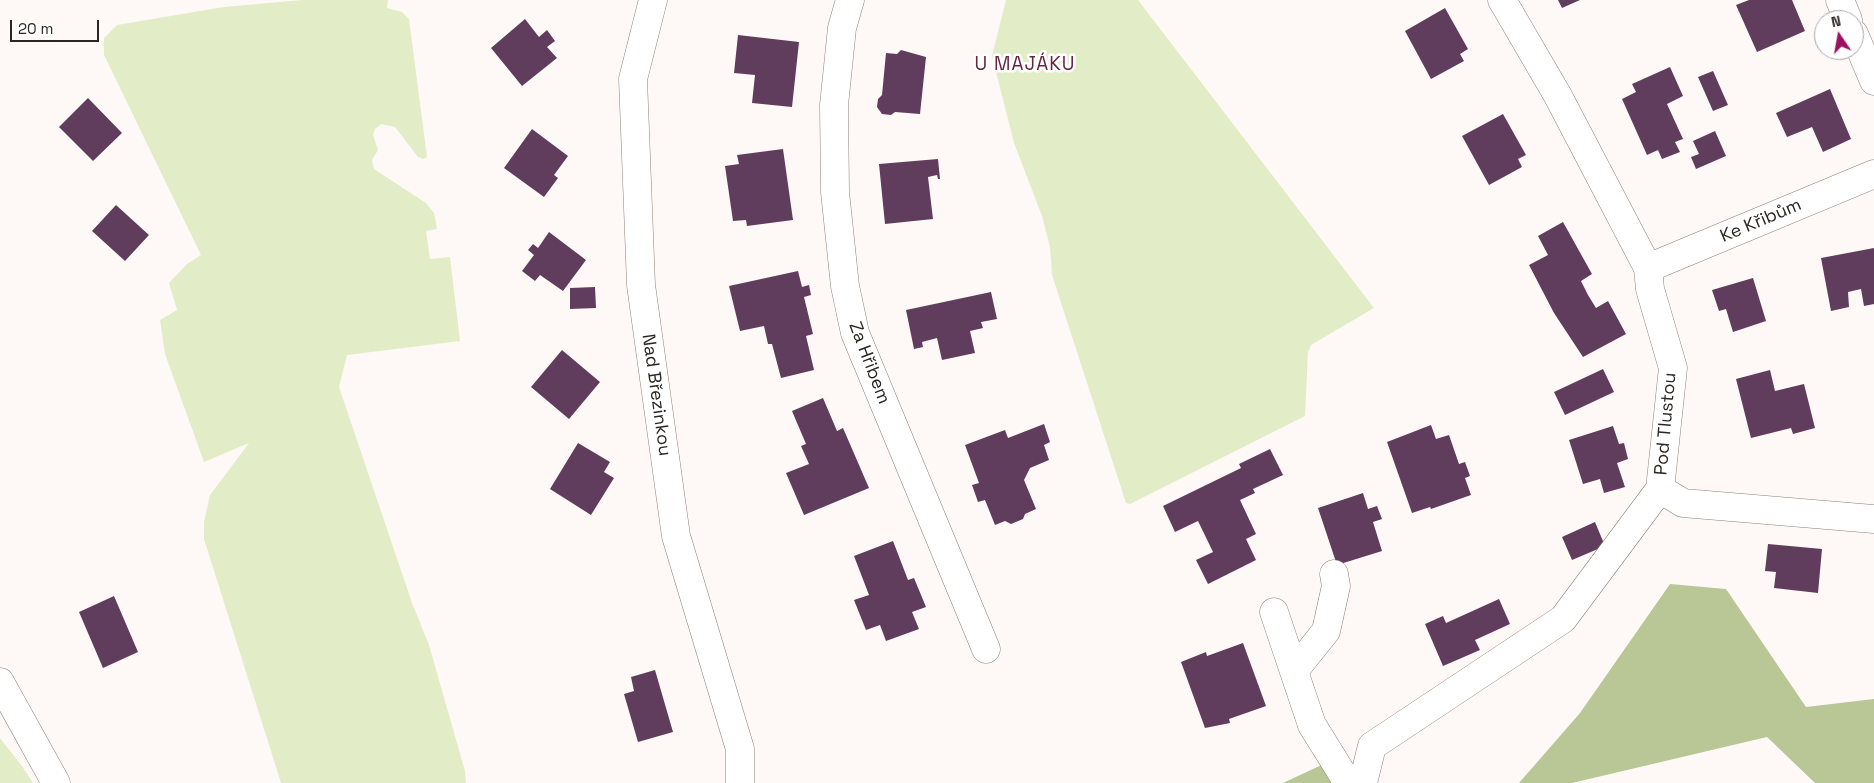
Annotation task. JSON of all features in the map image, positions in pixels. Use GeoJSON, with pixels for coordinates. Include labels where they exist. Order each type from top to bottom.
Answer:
{"type":"FeatureCollection","features":[{"type":"Feature","properties":{"kind":"street","name":"Nad Březinkou"},"geometry":{"type":"LineString","coordinates":[[653,0],[633,79],[641,285],[676,536],[740,749],[740,783]]}},
{"type":"Feature","properties":{"kind":"street","name":"Za Hřibem"},"geometry":{"type":"LineString","coordinates":[[850,0],[842,28],[834,104],[835,192],[845,286],[855,333],[986,649]]}},
{"type":"Feature","properties":{"kind":"street","name":"Pod Tlustou"},"geometry":{"type":"LineString","coordinates":[[1363,783],[1372,746],[1563,619],[1660,488],[1672,368],[1650,289],[1648,268],[1558,96],[1502,0]]}},
{"type":"Feature","properties":{"kind":"street"},"geometry":{"type":"LineString","coordinates":[[1864,58],[1874,82]]}},
{"type":"Feature","properties":{"kind":"street","name":"Ke Křibům"},"geometry":{"type":"LineString","coordinates":[[1648,268],[1874,174]]}},
{"type":"Feature","properties":{"kind":"street"},"geometry":{"type":"LineString","coordinates":[[1660,488],[1683,503],[1874,519]]}},
{"type":"Feature","properties":{"kind":"street"},"geometry":{"type":"LineString","coordinates":[[1294,671],[1326,631],[1336,586],[1334,574]]}},
{"type":"Feature","properties":{"kind":"street"},"geometry":{"type":"LineString","coordinates":[[1274,612],[1312,725],[1348,783]]}},
{"type":"Feature","properties":{"kind":"street"},"geometry":{"type":"LineString","coordinates":[[0,682],[56,783]]}},
{"type":"Feature","properties":{"kind":"green space"},"geometry":{"type":"Polygon","coordinates":[[[302,0],[388,0],[387,8],[402,12],[409,19],[427,157],[423,159],[418,157],[395,127],[381,124],[375,129],[373,135],[378,150],[372,160],[374,169],[426,203],[434,213],[437,229],[426,231],[430,259],[450,257],[460,341],[347,355],[339,387],[412,603],[429,645],[465,771],[466,783],[281,783],[204,539],[204,522],[210,495],[249,443],[204,462],[165,354],[160,320],[177,310],[169,283],[187,264],[201,255],[104,55],[104,38],[117,25],[224,7],[302,0]]]}},
{"type":"Feature","properties":{"kind":"green space"},"geometry":{"type":"Polygon","coordinates":[[[1006,0],[1138,0],[1374,308],[1311,345],[1308,352],[1305,416],[1130,504],[1126,503],[1052,275],[1050,247],[1042,216],[1014,143],[992,56],[1006,0]]]}},
{"type":"Feature","properties":{"kind":"green space"},"geometry":{"type":"Polygon","coordinates":[[[1670,584],[1726,589],[1806,707],[1874,699],[1874,783],[1815,783],[1767,737],[1572,783],[1519,783],[1580,713],[1670,584]]]}},
{"type":"Feature","properties":{"kind":"green space"},"geometry":{"type":"Polygon","coordinates":[[[0,738],[22,766],[33,783],[0,783],[0,738]]]}},
{"type":"Feature","properties":{"kind":"green space"},"geometry":{"type":"Polygon","coordinates":[[[1328,762],[1340,783],[1283,783],[1328,762]]]}},
{"type":"Feature","properties":{"kind":"building"},"geometry":{"type":"Polygon","coordinates":[[[1558,0],[1580,0],[1562,8],[1558,0]]]}},
{"type":"Feature","properties":{"kind":"building"},"geometry":{"type":"Polygon","coordinates":[[[1749,0],[1792,0],[1805,31],[1757,52],[1736,5],[1749,0]]]}},
{"type":"Feature","properties":{"kind":"building"},"geometry":{"type":"Polygon","coordinates":[[[1445,8],[1468,49],[1460,54],[1464,61],[1431,79],[1405,31],[1445,8]]]}},
{"type":"Feature","properties":{"kind":"building"},"geometry":{"type":"Polygon","coordinates":[[[525,19],[539,37],[547,30],[555,41],[547,47],[557,58],[522,86],[491,48],[525,19]]]}},
{"type":"Feature","properties":{"kind":"building"},"geometry":{"type":"Polygon","coordinates":[[[738,35],[799,42],[792,107],[752,103],[755,75],[734,73],[738,35]]]}},
{"type":"Feature","properties":{"kind":"building"},"geometry":{"type":"Polygon","coordinates":[[[901,50],[926,57],[920,114],[895,112],[891,115],[882,114],[877,107],[878,99],[882,95],[886,53],[897,54],[901,50]]]}},
{"type":"Feature","properties":{"kind":"building"},"geometry":{"type":"Polygon","coordinates":[[[1670,67],[1683,96],[1667,104],[1683,139],[1675,142],[1680,152],[1662,159],[1658,150],[1647,155],[1622,99],[1636,92],[1632,84],[1670,67]]]}},
{"type":"Feature","properties":{"kind":"building"},"geometry":{"type":"Polygon","coordinates":[[[1713,71],[1728,105],[1713,111],[1698,77],[1713,71]]]}},
{"type":"Feature","properties":{"kind":"building"},"geometry":{"type":"Polygon","coordinates":[[[1830,89],[1851,139],[1823,152],[1812,127],[1787,137],[1776,113],[1830,89]]]}},
{"type":"Feature","properties":{"kind":"building"},"geometry":{"type":"Polygon","coordinates":[[[88,98],[122,133],[93,161],[59,127],[88,98]]]}},
{"type":"Feature","properties":{"kind":"building"},"geometry":{"type":"Polygon","coordinates":[[[1503,114],[1526,155],[1518,159],[1522,167],[1489,185],[1462,136],[1503,114]]]}},
{"type":"Feature","properties":{"kind":"building"},"geometry":{"type":"Polygon","coordinates":[[[532,129],[568,156],[554,175],[558,178],[544,197],[504,168],[532,129]]]}},
{"type":"Feature","properties":{"kind":"building"},"geometry":{"type":"Polygon","coordinates":[[[1715,131],[1726,156],[1696,169],[1691,157],[1699,154],[1693,141],[1715,131]]]}},
{"type":"Feature","properties":{"kind":"building"},"geometry":{"type":"Polygon","coordinates":[[[783,149],[793,220],[747,226],[746,220],[733,221],[725,166],[739,164],[737,155],[783,149]]]}},
{"type":"Feature","properties":{"kind":"building"},"geometry":{"type":"Polygon","coordinates":[[[938,159],[940,179],[938,179],[937,175],[928,177],[933,219],[885,224],[879,164],[938,159]]]}},
{"type":"Feature","properties":{"kind":"building"},"geometry":{"type":"Polygon","coordinates":[[[116,205],[149,235],[125,261],[92,231],[116,205]]]}},
{"type":"Feature","properties":{"kind":"building"},"geometry":{"type":"Polygon","coordinates":[[[1563,222],[1592,274],[1581,281],[1588,295],[1596,308],[1608,301],[1626,334],[1583,357],[1554,313],[1529,265],[1548,255],[1538,236],[1563,222]]]}},
{"type":"Feature","properties":{"kind":"building"},"geometry":{"type":"Polygon","coordinates":[[[549,232],[586,260],[563,291],[540,275],[535,281],[522,271],[534,255],[528,250],[533,244],[538,248],[549,232]]]}},
{"type":"Feature","properties":{"kind":"building"},"geometry":{"type":"Polygon","coordinates":[[[1874,248],[1874,304],[1864,306],[1861,289],[1848,292],[1849,307],[1831,311],[1821,258],[1874,248]]]}},
{"type":"Feature","properties":{"kind":"building"},"geometry":{"type":"Polygon","coordinates":[[[798,271],[802,287],[809,285],[811,295],[804,297],[813,334],[806,336],[814,370],[781,378],[772,344],[768,344],[764,326],[740,331],[729,286],[798,271]]]}},
{"type":"Feature","properties":{"kind":"building"},"geometry":{"type":"Polygon","coordinates":[[[1753,278],[1766,321],[1733,332],[1726,309],[1719,311],[1712,290],[1753,278]]]}},
{"type":"Feature","properties":{"kind":"building"},"geometry":{"type":"Polygon","coordinates":[[[595,287],[596,308],[570,309],[570,288],[595,287]]]}},
{"type":"Feature","properties":{"kind":"building"},"geometry":{"type":"Polygon","coordinates":[[[991,292],[997,319],[981,322],[983,328],[970,331],[975,353],[942,360],[937,338],[922,342],[923,347],[914,349],[906,310],[991,292]]]}},
{"type":"Feature","properties":{"kind":"building"},"geometry":{"type":"Polygon","coordinates":[[[562,350],[600,382],[569,419],[531,387],[562,350]]]}},
{"type":"Feature","properties":{"kind":"building"},"geometry":{"type":"Polygon","coordinates":[[[1603,369],[1614,392],[1565,415],[1554,392],[1603,369]]]}},
{"type":"Feature","properties":{"kind":"building"},"geometry":{"type":"Polygon","coordinates":[[[1770,370],[1775,391],[1804,384],[1815,428],[1793,434],[1791,428],[1751,438],[1736,379],[1770,370]]]}},
{"type":"Feature","properties":{"kind":"building"},"geometry":{"type":"Polygon","coordinates":[[[823,398],[837,431],[843,428],[869,488],[804,515],[786,473],[809,464],[801,446],[806,444],[792,411],[823,398]]]}},
{"type":"Feature","properties":{"kind":"building"},"geometry":{"type":"Polygon","coordinates":[[[1044,424],[1050,442],[1044,445],[1049,460],[1030,468],[1024,480],[1036,509],[1025,514],[1023,519],[1011,524],[1005,521],[995,525],[985,500],[978,502],[972,485],[979,483],[965,445],[1005,430],[1008,438],[1044,424]]]}},
{"type":"Feature","properties":{"kind":"building"},"geometry":{"type":"Polygon","coordinates":[[[1431,425],[1436,439],[1449,435],[1459,464],[1465,462],[1470,476],[1465,478],[1471,495],[1431,509],[1430,507],[1412,513],[1387,442],[1431,425]]]}},
{"type":"Feature","properties":{"kind":"building"},"geometry":{"type":"Polygon","coordinates":[[[1613,426],[1619,444],[1624,443],[1628,459],[1617,463],[1625,487],[1604,493],[1600,479],[1583,484],[1569,440],[1613,426]]]}},
{"type":"Feature","properties":{"kind":"building"},"geometry":{"type":"Polygon","coordinates":[[[578,443],[610,462],[604,472],[614,478],[591,515],[550,489],[578,443]]]}},
{"type":"Feature","properties":{"kind":"building"},"geometry":{"type":"Polygon","coordinates":[[[1270,449],[1283,475],[1253,489],[1255,493],[1240,500],[1256,534],[1246,539],[1256,560],[1208,584],[1196,560],[1213,552],[1198,521],[1175,532],[1163,506],[1241,468],[1239,464],[1270,449]]]}},
{"type":"Feature","properties":{"kind":"building"},"geometry":{"type":"Polygon","coordinates":[[[1363,493],[1368,509],[1377,506],[1382,519],[1373,522],[1382,551],[1337,565],[1318,508],[1363,493]]]}},
{"type":"Feature","properties":{"kind":"building"},"geometry":{"type":"Polygon","coordinates":[[[1595,522],[1605,546],[1572,560],[1562,537],[1595,522]]]}},
{"type":"Feature","properties":{"kind":"building"},"geometry":{"type":"Polygon","coordinates":[[[893,541],[908,580],[914,578],[926,607],[912,612],[919,629],[886,641],[880,625],[866,630],[854,600],[869,595],[854,556],[893,541]]]}},
{"type":"Feature","properties":{"kind":"building"},"geometry":{"type":"Polygon","coordinates":[[[1768,544],[1822,549],[1818,593],[1774,588],[1776,572],[1765,571],[1768,544]]]}},
{"type":"Feature","properties":{"kind":"building"},"geometry":{"type":"Polygon","coordinates":[[[114,596],[138,652],[103,668],[79,612],[114,596]]]}},
{"type":"Feature","properties":{"kind":"building"},"geometry":{"type":"Polygon","coordinates":[[[1499,599],[1510,624],[1475,640],[1480,650],[1443,666],[1425,624],[1443,616],[1446,623],[1499,599]]]}},
{"type":"Feature","properties":{"kind":"building"},"geometry":{"type":"Polygon","coordinates":[[[1243,643],[1266,706],[1229,719],[1230,723],[1205,728],[1181,662],[1206,652],[1207,656],[1243,643]]]}},
{"type":"Feature","properties":{"kind":"building"},"geometry":{"type":"Polygon","coordinates":[[[655,670],[673,732],[638,742],[624,694],[634,691],[631,677],[655,670]]]}},
{"type":"Feature","properties":{"kind":"district","name":"U MAJÁKU"},"geometry":{"type":"Point","coordinates":[1025,65]}}]}
